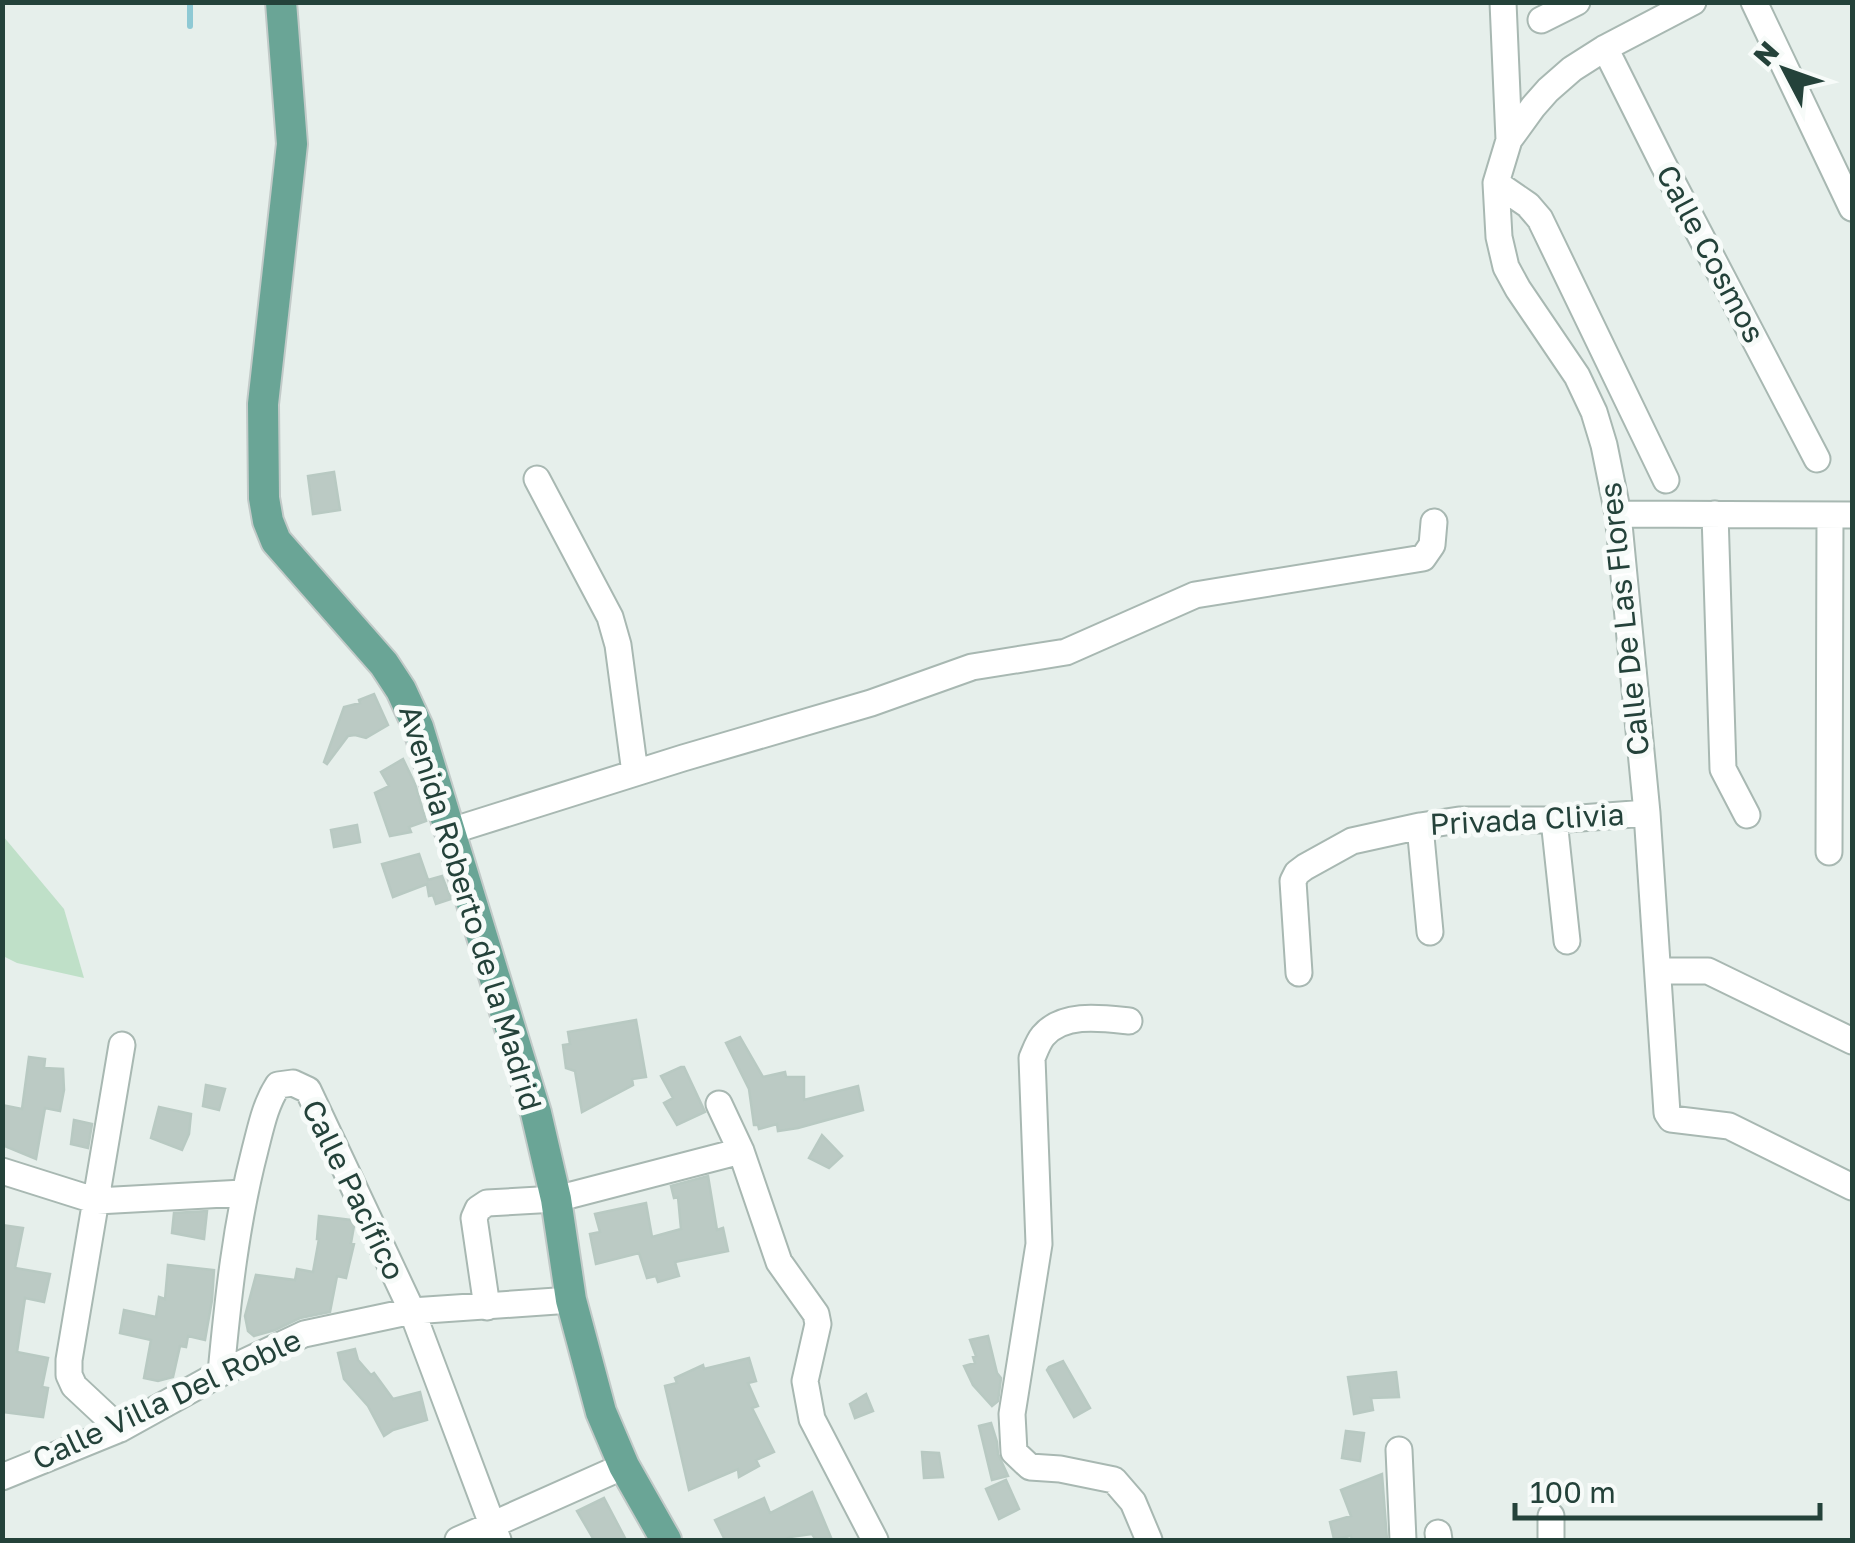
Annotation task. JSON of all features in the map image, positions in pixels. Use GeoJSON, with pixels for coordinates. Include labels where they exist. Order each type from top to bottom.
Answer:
{"type":"FeatureCollection","features":[{"type":"Feature","properties":{"kind":"main road","name":"Avenida Roberto de la Madrid"},"geometry":{"type":"LineString","coordinates":[[281,2],[292,144],[263,404],[264,498],[268,521],[276,541],[384,664],[402,690],[418,726],[536,1113],[556,1199],[571,1300],[601,1412],[624,1466],[666,1540]]}},
{"type":"Feature","properties":{"kind":"street"},"geometry":{"type":"LineString","coordinates":[[1503,2],[1510,140]]}},
{"type":"Feature","properties":{"kind":"street"},"geometry":{"type":"LineString","coordinates":[[1541,20],[1576,2]]}},
{"type":"Feature","properties":{"kind":"street","name":"Calle De Las Flores"},"geometry":{"type":"LineString","coordinates":[[1693,2],[1572,69],[1532,107],[1510,140],[1496,183],[1499,237],[1506,267],[1577,376],[1594,412],[1618,514],[1646,813],[1667,1112],[1671,1120],[1728,1126],[1852,1186]]}},
{"type":"Feature","properties":{"kind":"street"},"geometry":{"type":"LineString","coordinates":[[1754,2],[1852,208]]}},
{"type":"Feature","properties":{"kind":"street","name":"Calle Cosmos"},"geometry":{"type":"LineString","coordinates":[[1606,48],[1662,164],[1817,460]]}},
{"type":"Feature","properties":{"kind":"street"},"geometry":{"type":"LineString","coordinates":[[1496,183],[1528,205],[1540,219],[1666,480]]}},
{"type":"Feature","properties":{"kind":"street"},"geometry":{"type":"LineString","coordinates":[[537,479],[610,617],[618,645],[635,773]]}},
{"type":"Feature","properties":{"kind":"street"},"geometry":{"type":"LineString","coordinates":[[1618,514],[1841,515],[1829,852]]}},
{"type":"Feature","properties":{"kind":"street"},"geometry":{"type":"LineString","coordinates":[[1715,514],[1724,769],[1746,816]]}},
{"type":"Feature","properties":{"kind":"street"},"geometry":{"type":"LineString","coordinates":[[451,831],[871,703],[972,667],[1066,652],[1194,595],[1423,558],[1432,544],[1434,522]]}},
{"type":"Feature","properties":{"kind":"street","name":"Privada Clivia"},"geometry":{"type":"LineString","coordinates":[[1299,973],[1292,881],[1297,873],[1352,841],[1458,820],[1554,820],[1646,813]]}},
{"type":"Feature","properties":{"kind":"street"},"geometry":{"type":"LineString","coordinates":[[1554,820],[1567,941]]}},
{"type":"Feature","properties":{"kind":"street"},"geometry":{"type":"LineString","coordinates":[[1420,826],[1430,932]]}},
{"type":"Feature","properties":{"kind":"street"},"geometry":{"type":"LineString","coordinates":[[1658,971],[1708,970],[1852,1041]]}},
{"type":"Feature","properties":{"kind":"street"},"geometry":{"type":"LineString","coordinates":[[1129,1021],[1092,1018],[1057,1024],[1042,1038],[1032,1058],[1039,1244],[1012,1414],[1014,1452],[1030,1466],[1114,1480],[1133,1502],[1150,1540]]}},
{"type":"Feature","properties":{"kind":"street"},"geometry":{"type":"LineString","coordinates":[[120,1429],[74,1386],[69,1360],[122,1045]]}},
{"type":"Feature","properties":{"kind":"street","name":"Calle Pacífico"},"geometry":{"type":"LineString","coordinates":[[221,1373],[244,1193],[268,1100],[278,1085],[293,1082],[308,1090],[412,1311]]}},
{"type":"Feature","properties":{"kind":"street"},"geometry":{"type":"LineString","coordinates":[[718,1104],[741,1150],[779,1262],[816,1314],[818,1324],[805,1381],[812,1420],[874,1540]]}},
{"type":"Feature","properties":{"kind":"street"},"geometry":{"type":"LineString","coordinates":[[488,1307],[474,1218],[487,1203],[556,1199],[741,1150]]}},
{"type":"Feature","properties":{"kind":"street"},"geometry":{"type":"LineString","coordinates":[[2,1171],[97,1201],[244,1193]]}},
{"type":"Feature","properties":{"kind":"street","name":"Calle Villa Del Roble"},"geometry":{"type":"LineString","coordinates":[[2,1477],[120,1429],[221,1373],[304,1334],[412,1311],[571,1300]]}},
{"type":"Feature","properties":{"kind":"street"},"geometry":{"type":"LineString","coordinates":[[412,1311],[495,1532]]}},
{"type":"Feature","properties":{"kind":"street"},"geometry":{"type":"LineString","coordinates":[[1399,1450],[1403,1540]]}},
{"type":"Feature","properties":{"kind":"street"},"geometry":{"type":"LineString","coordinates":[[458,1540],[495,1532],[624,1466]]}},
{"type":"Feature","properties":{"kind":"green space"},"geometry":{"type":"Polygon","coordinates":[[[3,836],[64,909],[84,978],[17,963],[3,956],[3,836]]]}},
{"type":"Feature","properties":{"kind":"building"},"geometry":{"type":"Polygon","coordinates":[[[334,472],[340,510],[313,514],[308,476],[334,472]]]}},
{"type":"Feature","properties":{"kind":"building"},"geometry":{"type":"Polygon","coordinates":[[[374,694],[388,725],[366,738],[348,736],[327,764],[324,762],[344,707],[374,694]]]}},
{"type":"Feature","properties":{"kind":"building"},"geometry":{"type":"Polygon","coordinates":[[[403,759],[426,821],[409,827],[411,832],[390,836],[375,793],[389,786],[381,772],[403,759]]]}},
{"type":"Feature","properties":{"kind":"building"},"geometry":{"type":"Polygon","coordinates":[[[357,825],[360,842],[334,847],[331,830],[357,825]]]}},
{"type":"Feature","properties":{"kind":"building"},"geometry":{"type":"Polygon","coordinates":[[[419,854],[428,880],[442,876],[451,899],[436,904],[433,895],[429,896],[427,884],[393,897],[382,864],[419,854]]]}},
{"type":"Feature","properties":{"kind":"building"},"geometry":{"type":"Polygon","coordinates":[[[636,1020],[646,1077],[632,1079],[633,1085],[582,1112],[575,1071],[566,1068],[563,1045],[570,1044],[568,1032],[636,1020]]]}},
{"type":"Feature","properties":{"kind":"building"},"geometry":{"type":"Polygon","coordinates":[[[740,1037],[763,1077],[785,1072],[786,1077],[804,1077],[804,1100],[858,1086],[863,1110],[798,1128],[778,1131],[777,1124],[759,1129],[754,1125],[749,1089],[726,1043],[740,1037]]]}},
{"type":"Feature","properties":{"kind":"building"},"geometry":{"type":"Polygon","coordinates":[[[29,1057],[45,1059],[44,1068],[63,1069],[60,1111],[45,1108],[36,1159],[2,1145],[2,1105],[22,1109],[29,1057]]]}},
{"type":"Feature","properties":{"kind":"building"},"geometry":{"type":"Polygon","coordinates":[[[681,1067],[705,1112],[677,1125],[664,1103],[673,1098],[661,1076],[681,1067]]]}},
{"type":"Feature","properties":{"kind":"building"},"geometry":{"type":"Polygon","coordinates":[[[206,1085],[225,1089],[219,1110],[203,1106],[206,1085]]]}},
{"type":"Feature","properties":{"kind":"building"},"geometry":{"type":"Polygon","coordinates":[[[159,1107],[191,1114],[182,1150],[151,1138],[159,1107]]]}},
{"type":"Feature","properties":{"kind":"building"},"geometry":{"type":"Polygon","coordinates":[[[74,1120],[92,1124],[88,1148],[71,1144],[74,1120]]]}},
{"type":"Feature","properties":{"kind":"building"},"geometry":{"type":"Polygon","coordinates":[[[822,1135],[842,1156],[829,1168],[809,1158],[822,1135]]]}},
{"type":"Feature","properties":{"kind":"building"},"geometry":{"type":"Polygon","coordinates":[[[708,1176],[717,1230],[723,1228],[728,1251],[675,1262],[679,1276],[658,1282],[656,1276],[647,1278],[639,1253],[596,1264],[590,1234],[600,1232],[595,1214],[646,1203],[652,1237],[681,1229],[678,1197],[674,1198],[671,1186],[708,1176]]]}},
{"type":"Feature","properties":{"kind":"building"},"geometry":{"type":"Polygon","coordinates":[[[207,1211],[204,1239],[172,1233],[174,1213],[207,1211]]]}},
{"type":"Feature","properties":{"kind":"building"},"geometry":{"type":"Polygon","coordinates":[[[319,1216],[351,1220],[354,1226],[346,1278],[337,1276],[330,1312],[300,1318],[254,1336],[248,1331],[245,1316],[256,1275],[295,1280],[297,1269],[313,1272],[319,1216]]]}},
{"type":"Feature","properties":{"kind":"building"},"geometry":{"type":"Polygon","coordinates":[[[2,1225],[23,1228],[15,1268],[50,1274],[44,1302],[25,1298],[17,1352],[48,1358],[42,1387],[48,1388],[43,1417],[2,1412],[2,1225]]]}},
{"type":"Feature","properties":{"kind":"building"},"geometry":{"type":"Polygon","coordinates":[[[168,1265],[214,1270],[212,1300],[205,1340],[188,1336],[186,1347],[180,1346],[173,1377],[158,1381],[144,1378],[151,1340],[120,1333],[124,1310],[156,1317],[159,1297],[165,1299],[168,1265]]]}},
{"type":"Feature","properties":{"kind":"building"},"geometry":{"type":"Polygon","coordinates":[[[988,1336],[1001,1378],[998,1401],[992,1406],[973,1385],[964,1366],[975,1363],[970,1340],[988,1336]]]}},
{"type":"Feature","properties":{"kind":"building"},"geometry":{"type":"Polygon","coordinates":[[[355,1349],[358,1360],[371,1375],[374,1373],[393,1399],[420,1392],[427,1420],[384,1436],[368,1406],[344,1379],[338,1353],[355,1349]]]}},
{"type":"Feature","properties":{"kind":"building"},"geometry":{"type":"Polygon","coordinates":[[[749,1358],[756,1381],[748,1383],[758,1406],[752,1408],[774,1452],[756,1460],[759,1466],[739,1477],[738,1469],[689,1490],[665,1386],[677,1383],[675,1378],[703,1365],[704,1369],[749,1358]]]}},
{"type":"Feature","properties":{"kind":"building"},"geometry":{"type":"Polygon","coordinates":[[[1063,1361],[1090,1408],[1074,1417],[1047,1370],[1063,1361]]]}},
{"type":"Feature","properties":{"kind":"building"},"geometry":{"type":"Polygon","coordinates":[[[1396,1372],[1399,1397],[1371,1398],[1373,1410],[1354,1414],[1348,1377],[1396,1372]]]}},
{"type":"Feature","properties":{"kind":"building"},"geometry":{"type":"Polygon","coordinates":[[[866,1394],[873,1411],[855,1418],[850,1404],[866,1394]]]}},
{"type":"Feature","properties":{"kind":"building"},"geometry":{"type":"Polygon","coordinates":[[[991,1423],[1008,1476],[992,1480],[979,1426],[991,1423]]]}},
{"type":"Feature","properties":{"kind":"building"},"geometry":{"type":"Polygon","coordinates":[[[1346,1431],[1364,1433],[1360,1461],[1342,1458],[1346,1431]]]}},
{"type":"Feature","properties":{"kind":"building"},"geometry":{"type":"Polygon","coordinates":[[[922,1452],[939,1453],[943,1477],[924,1478],[922,1452]]]}},
{"type":"Feature","properties":{"kind":"building"},"geometry":{"type":"Polygon","coordinates":[[[1382,1474],[1387,1540],[1352,1540],[1351,1536],[1334,1539],[1330,1522],[1351,1516],[1341,1490],[1382,1474]]]}},
{"type":"Feature","properties":{"kind":"building"},"geometry":{"type":"Polygon","coordinates":[[[1006,1480],[1019,1509],[999,1519],[986,1489],[1006,1480]]]}},
{"type":"Feature","properties":{"kind":"building"},"geometry":{"type":"Polygon","coordinates":[[[812,1492],[832,1540],[816,1540],[812,1534],[784,1540],[725,1540],[715,1520],[764,1498],[770,1513],[812,1492]]]}},
{"type":"Feature","properties":{"kind":"building"},"geometry":{"type":"Polygon","coordinates":[[[604,1498],[626,1540],[594,1540],[577,1511],[604,1498]]]}},
{"type":"Feature","properties":{"kind":"waterway"},"geometry":{"type":"LineString","coordinates":[[190,2],[190,26]]}}]}
